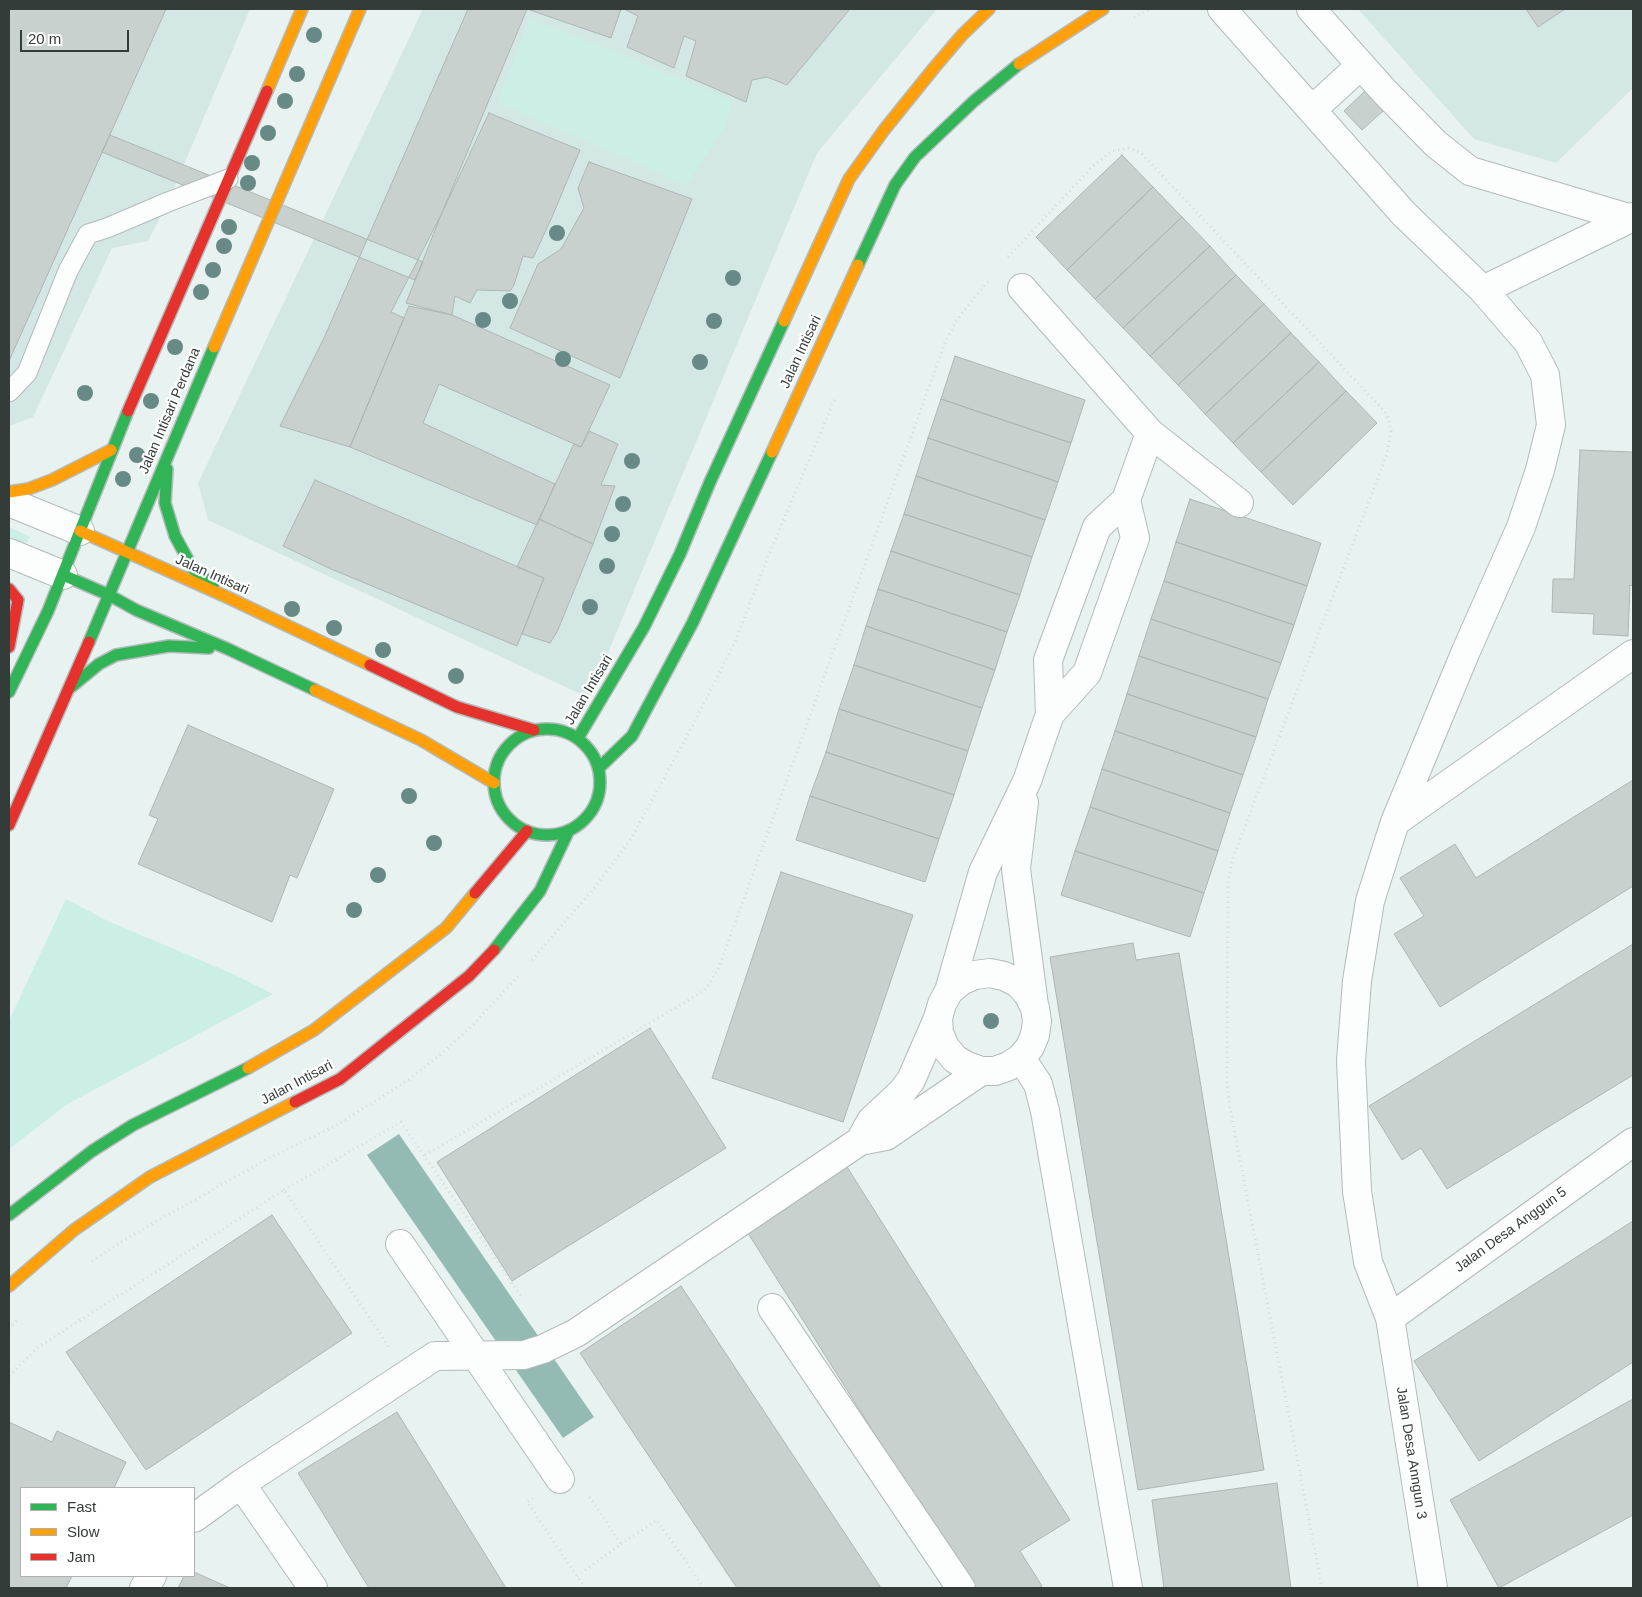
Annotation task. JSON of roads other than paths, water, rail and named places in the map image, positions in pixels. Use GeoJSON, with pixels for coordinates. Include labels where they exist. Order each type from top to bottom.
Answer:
{"type":"FeatureCollection","features":[{"type":"Feature","properties":{"kind":"street"},"geometry":{"type":"LineString","coordinates":[[9,692],[48,611],[111,450],[302,9]]}},
{"type":"Feature","properties":{"kind":"street","name":"Jalan Intisari Perdana"},"geometry":{"type":"LineString","coordinates":[[9,825],[360,9]]}},
{"type":"Feature","properties":{"kind":"street","name":"Jalan Intisari"},"geometry":{"type":"LineString","coordinates":[[578,738],[644,627],[680,554],[710,482],[849,179],[884,130],[934,68],[962,35],[989,9]]}},
{"type":"Feature","properties":{"kind":"street","name":"Jalan Intisari"},"geometry":{"type":"LineString","coordinates":[[599,768],[632,736],[694,622],[895,185],[915,157],[974,102],[1026,59],[1102,9]]}},
{"type":"Feature","properties":{"kind":"street","name":"Jalan Desa Anngun 3"},"geometry":{"type":"LineString","coordinates":[[1222,9],[1404,214],[1483,290],[1528,342],[1545,375],[1551,425],[1540,470],[1521,527],[1466,651],[1395,822],[1370,901],[1357,981],[1351,1061],[1357,1191],[1368,1262],[1390,1318],[1433,1588]]}},
{"type":"Feature","properties":{"kind":"street"},"geometry":{"type":"LineString","coordinates":[[1311,9],[1384,91],[1436,144],[1470,171],[1630,218]]}},
{"type":"Feature","properties":{"kind":"street"},"geometry":{"type":"LineString","coordinates":[[1312,110],[1361,65]]}},
{"type":"Feature","properties":{"kind":"street"},"geometry":{"type":"LineString","coordinates":[[1483,290],[1630,218]]}},
{"type":"Feature","properties":{"kind":"street"},"geometry":{"type":"LineString","coordinates":[[1022,288],[1150,433],[1239,503]]}},
{"type":"Feature","properties":{"kind":"street"},"geometry":{"type":"LineString","coordinates":[[860,1141],[871,1121],[902,1092],[911,1080],[938,1018],[942,1004],[949,991],[983,872],[1027,781],[1050,714],[1048,660],[1097,527],[1126,500],[1150,433]]}},
{"type":"Feature","properties":{"kind":"street"},"geometry":{"type":"LineString","coordinates":[[9,492],[28,489],[52,480],[111,450]]}},
{"type":"Feature","properties":{"kind":"street"},"geometry":{"type":"LineString","coordinates":[[168,452],[165,504],[175,536],[193,569],[229,598]]}},
{"type":"Feature","properties":{"kind":"street"},"geometry":{"type":"LineString","coordinates":[[1050,714],[1087,673],[1135,538],[1126,500]]}},
{"type":"Feature","properties":{"kind":"street"},"geometry":{"type":"LineString","coordinates":[[9,502],[80,531]]}},
{"type":"Feature","properties":{"kind":"street","name":"Jalan Intisari"},"geometry":{"type":"LineString","coordinates":[[80,531],[229,598],[457,707],[534,730]]}},
{"type":"Feature","properties":{"kind":"street"},"geometry":{"type":"LineString","coordinates":[[9,553],[109,595],[136,610],[228,649],[421,740],[494,783]]}},
{"type":"Feature","properties":{"kind":"street"},"geometry":{"type":"LineString","coordinates":[[9,589],[18,600],[9,647]]}},
{"type":"Feature","properties":{"kind":"street"},"geometry":{"type":"LineString","coordinates":[[68,690],[99,664],[116,655],[169,646],[228,649]]}},
{"type":"Feature","properties":{"kind":"street"},"geometry":{"type":"LineString","coordinates":[[1395,822],[1633,654]]}},
{"type":"Feature","properties":{"kind":"street"},"geometry":{"type":"LineString","coordinates":[[534,730],[556,730],[578,738],[591,751],[599,768],[601,787],[596,804],[585,820],[569,830],[548,835],[527,831],[509,819],[498,802],[494,783],[496,765],[504,749],[518,737],[534,730]]}},
{"type":"Feature","properties":{"kind":"street"},"geometry":{"type":"LineString","coordinates":[[938,1018],[939,1033],[945,1047],[955,1059],[981,1071],[995,1071],[1009,1066],[1021,1058],[1030,1047],[1035,1035],[1037,1021],[1016,869],[1027,781]]}},
{"type":"Feature","properties":{"kind":"street","name":"Jalan Intisari"},"geometry":{"type":"LineString","coordinates":[[9,1286],[74,1230],[150,1177],[340,1078],[461,982],[499,945],[540,891],[569,830]]}},
{"type":"Feature","properties":{"kind":"street"},"geometry":{"type":"LineString","coordinates":[[9,1215],[92,1151],[133,1125],[259,1063],[314,1030],[446,928],[527,831]]}},
{"type":"Feature","properties":{"kind":"street"},"geometry":{"type":"LineString","coordinates":[[949,991],[961,981],[974,975],[990,973],[1004,976],[1018,983],[1028,994],[1034,1008]]}},
{"type":"Feature","properties":{"kind":"street"},"geometry":{"type":"LineString","coordinates":[[1021,1058],[1038,1084],[1046,1111],[1128,1588]]}},
{"type":"Feature","properties":{"kind":"street"},"geometry":{"type":"LineString","coordinates":[[195,1517],[435,1356],[524,1355],[543,1349],[576,1333],[860,1141],[886,1136],[981,1071]]}},
{"type":"Feature","properties":{"kind":"street","name":"Jalan Desa Anggun 5"},"geometry":{"type":"LineString","coordinates":[[1390,1318],[1633,1142]]}},
{"type":"Feature","properties":{"kind":"street"},"geometry":{"type":"LineString","coordinates":[[400,1244],[560,1479]]}},
{"type":"Feature","properties":{"kind":"street"},"geometry":{"type":"LineString","coordinates":[[772,1308],[961,1588]]}},
{"type":"Feature","properties":{"kind":"street"},"geometry":{"type":"LineString","coordinates":[[242,1484],[313,1588]]}},
{"type":"Feature","properties":{"kind":"street"},"geometry":{"type":"LineString","coordinates":[[144,1588],[151,1577]]}},
{"type":"Feature","properties":{"kind":"lane"},"geometry":{"type":"LineString","coordinates":[[9,392],[27,373],[68,271],[88,234],[228,179]]}}]}
